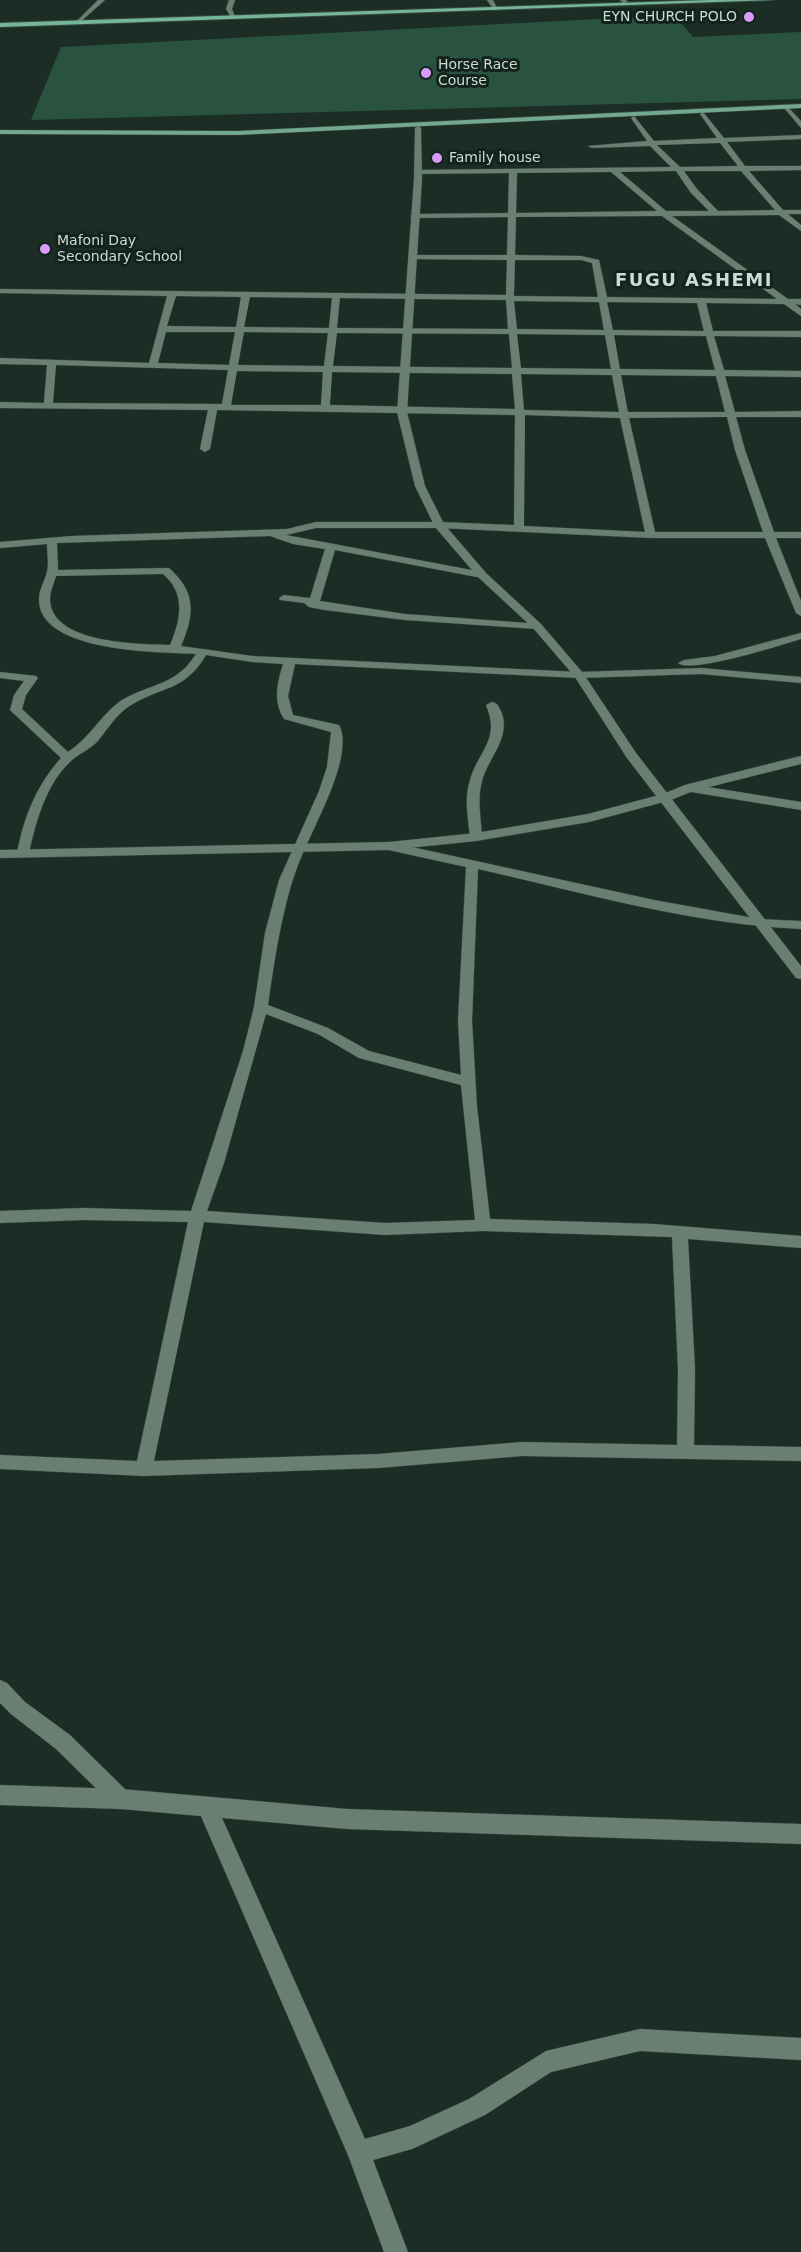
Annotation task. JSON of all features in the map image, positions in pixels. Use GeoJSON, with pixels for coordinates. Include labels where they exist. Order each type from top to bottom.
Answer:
{"type":"FeatureCollection","features":[{"type":"Feature","properties":{"kind":"highway"},"geometry":{"type":"LineString","coordinates":[[0,23],[698,0]]}},
{"type":"Feature","properties":{"kind":"highway"},"geometry":{"type":"LineString","coordinates":[[0,23],[231,17],[493,5],[770,0]]}},
{"type":"Feature","properties":{"kind":"main road"},"geometry":{"type":"LineString","coordinates":[[22,134],[233,135],[634,118],[788,110],[801,107]]}},
{"type":"Feature","properties":{"kind":"main road"},"geometry":{"type":"LineString","coordinates":[[0,134],[237,133],[801,107]]}},
{"type":"Feature","properties":{"kind":"street"},"geometry":{"type":"LineString","coordinates":[[77,22],[102,0]]}},
{"type":"Feature","properties":{"kind":"street"},"geometry":{"type":"LineString","coordinates":[[231,17],[229,9],[232,0]]}},
{"type":"Feature","properties":{"kind":"street"},"geometry":{"type":"LineString","coordinates":[[788,110],[801,126]]}},
{"type":"Feature","properties":{"kind":"street"},"geometry":{"type":"LineString","coordinates":[[703,114],[744,170],[782,213],[801,229]]}},
{"type":"Feature","properties":{"kind":"street"},"geometry":{"type":"LineString","coordinates":[[634,118],[653,144],[679,170],[694,192],[716,213]]}},
{"type":"Feature","properties":{"kind":"street"},"geometry":{"type":"LineString","coordinates":[[418,128],[418,172],[408,296],[404,409],[420,486],[439,525],[483,575],[537,626],[579,675],[631,755],[667,797],[759,923],[800,973]]}},
{"type":"Feature","properties":{"kind":"street"},"geometry":{"type":"LineString","coordinates":[[592,146],[801,137]]}},
{"type":"Feature","properties":{"kind":"street"},"geometry":{"type":"LineString","coordinates":[[418,172],[801,168]]}},
{"type":"Feature","properties":{"kind":"street"},"geometry":{"type":"LineString","coordinates":[[614,171],[628,186],[666,215],[801,313]]}},
{"type":"Feature","properties":{"kind":"street"},"geometry":{"type":"LineString","coordinates":[[513,172],[510,299],[515,332],[520,413],[519,530]]}},
{"type":"Feature","properties":{"kind":"street"},"geometry":{"type":"LineString","coordinates":[[414,216],[512,217],[801,212]]}},
{"type":"Feature","properties":{"kind":"street"},"geometry":{"type":"LineString","coordinates":[[412,257],[591,259],[596,262],[615,372],[651,536]]}},
{"type":"Feature","properties":{"kind":"street"},"geometry":{"type":"LineString","coordinates":[[0,291],[801,302]]}},
{"type":"Feature","properties":{"kind":"street"},"geometry":{"type":"LineString","coordinates":[[153,364],[172,294]]}},
{"type":"Feature","properties":{"kind":"street"},"geometry":{"type":"LineString","coordinates":[[226,407],[235,368],[246,294]]}},
{"type":"Feature","properties":{"kind":"street"},"geometry":{"type":"LineString","coordinates":[[325,409],[326,368],[334,332],[336,296]]}},
{"type":"Feature","properties":{"kind":"street"},"geometry":{"type":"LineString","coordinates":[[701,301],[729,413],[771,535],[801,613]]}},
{"type":"Feature","properties":{"kind":"street"},"geometry":{"type":"LineString","coordinates":[[162,329],[801,334]]}},
{"type":"Feature","properties":{"kind":"street"},"geometry":{"type":"LineString","coordinates":[[0,361],[235,368],[405,368],[801,374]]}},
{"type":"Feature","properties":{"kind":"street"},"geometry":{"type":"LineString","coordinates":[[48,406],[51,361]]}},
{"type":"Feature","properties":{"kind":"street"},"geometry":{"type":"LineString","coordinates":[[0,405],[404,409],[624,415],[801,414]]}},
{"type":"Feature","properties":{"kind":"street"},"geometry":{"type":"LineString","coordinates":[[205,449],[213,406]]}},
{"type":"Feature","properties":{"kind":"street"},"geometry":{"type":"LineString","coordinates":[[0,545],[72,539],[287,532],[316,525],[439,525],[651,536],[801,536]]}},
{"type":"Feature","properties":{"kind":"street"},"geometry":{"type":"LineString","coordinates":[[267,532],[292,541],[331,546],[483,575]]}},
{"type":"Feature","properties":{"kind":"street"},"geometry":{"type":"LineString","coordinates":[[52,542],[52,573],[44,599],[52,621],[65,631],[111,645],[173,651],[203,651],[252,659],[290,661],[579,675],[648,674],[668,671],[747,674],[801,680]]}},
{"type":"Feature","properties":{"kind":"street"},"geometry":{"type":"LineString","coordinates":[[313,605],[331,546]]}},
{"type":"Feature","properties":{"kind":"street"},"geometry":{"type":"LineString","coordinates":[[52,573],[165,570],[179,582],[186,617],[173,651]]}},
{"type":"Feature","properties":{"kind":"street"},"geometry":{"type":"LineString","coordinates":[[284,598],[306,600],[313,605],[405,617],[537,626]]}},
{"type":"Feature","properties":{"kind":"street"},"geometry":{"type":"LineString","coordinates":[[668,671],[685,663],[716,659],[801,636]]}},
{"type":"Feature","properties":{"kind":"street"},"geometry":{"type":"LineString","coordinates":[[23,853],[27,829],[46,782],[68,758],[91,741],[108,717],[127,703],[181,681],[190,675],[203,651]]}},
{"type":"Feature","properties":{"kind":"street"},"geometry":{"type":"LineString","coordinates":[[144,1469],[197,1216],[216,1163],[261,1006],[272,933],[286,880],[301,849],[333,767],[337,732],[328,725],[288,717],[281,700],[290,661]]}},
{"type":"Feature","properties":{"kind":"street"},"geometry":{"type":"LineString","coordinates":[[0,675],[32,678],[20,695],[16,710],[68,758]]}},
{"type":"Feature","properties":{"kind":"street"},"geometry":{"type":"LineString","coordinates":[[476,837],[473,802],[477,779],[490,754],[499,721],[492,705]]}},
{"type":"Feature","properties":{"kind":"street"},"geometry":{"type":"LineString","coordinates":[[0,854],[389,846],[476,837],[589,818],[667,797],[689,788],[801,760]]}},
{"type":"Feature","properties":{"kind":"street"},"geometry":{"type":"LineString","coordinates":[[689,788],[801,806]]}},
{"type":"Feature","properties":{"kind":"street"},"geometry":{"type":"LineString","coordinates":[[389,846],[472,866],[759,923],[801,925]]}},
{"type":"Feature","properties":{"kind":"street"},"geometry":{"type":"LineString","coordinates":[[472,866],[465,1021],[470,1107],[483,1225]]}},
{"type":"Feature","properties":{"kind":"street"},"geometry":{"type":"LineString","coordinates":[[261,1006],[323,1030],[364,1055],[470,1082]]}},
{"type":"Feature","properties":{"kind":"street"},"geometry":{"type":"LineString","coordinates":[[0,1217],[84,1214],[197,1216],[385,1229],[483,1225],[680,1232],[801,1242]]}},
{"type":"Feature","properties":{"kind":"street"},"geometry":{"type":"LineString","coordinates":[[680,1232],[681,1295],[688,1387],[685,1451]]}},
{"type":"Feature","properties":{"kind":"street"},"geometry":{"type":"LineString","coordinates":[[0,1462],[144,1469],[378,1461],[522,1449],[801,1454]]}},
{"type":"Feature","properties":{"kind":"street"},"geometry":{"type":"LineString","coordinates":[[0,1689],[18,1708],[63,1742],[121,1799]]}},
{"type":"Feature","properties":{"kind":"street"},"geometry":{"type":"LineString","coordinates":[[0,1795],[121,1799],[347,1819],[801,1834]]}},
{"type":"Feature","properties":{"kind":"street"},"geometry":{"type":"LineString","coordinates":[[207,1807],[359,2152],[396,2252]]}},
{"type":"Feature","properties":{"kind":"street"},"geometry":{"type":"LineString","coordinates":[[359,2152],[412,2137],[477,2107],[546,2062],[640,2040],[801,2049]]}},
{"type":"Feature","properties":{"kind":"green space","name":"Horse Race Course"},"geometry":{"type":"Polygon","coordinates":[[[674,15],[693,37],[801,32],[801,99],[31,120],[61,47],[674,15]]]}},
{"type":"Feature","properties":{"kind":"place","name":"EYN CHURCH POLO"},"geometry":{"type":"Point","coordinates":[749,17]}},
{"type":"Feature","properties":{"kind":"place","name":"Horse Race Course"},"geometry":{"type":"Point","coordinates":[426,73]}},
{"type":"Feature","properties":{"kind":"place","name":"Family house"},"geometry":{"type":"Point","coordinates":[437,158]}},
{"type":"Feature","properties":{"kind":"place","name":"Mafoni Day Secondary School"},"geometry":{"type":"Point","coordinates":[45,249]}},
{"type":"Feature","properties":{"kind":"district","name":"FUGU ASHEMI"},"geometry":{"type":"Point","coordinates":[694,281]}}]}
